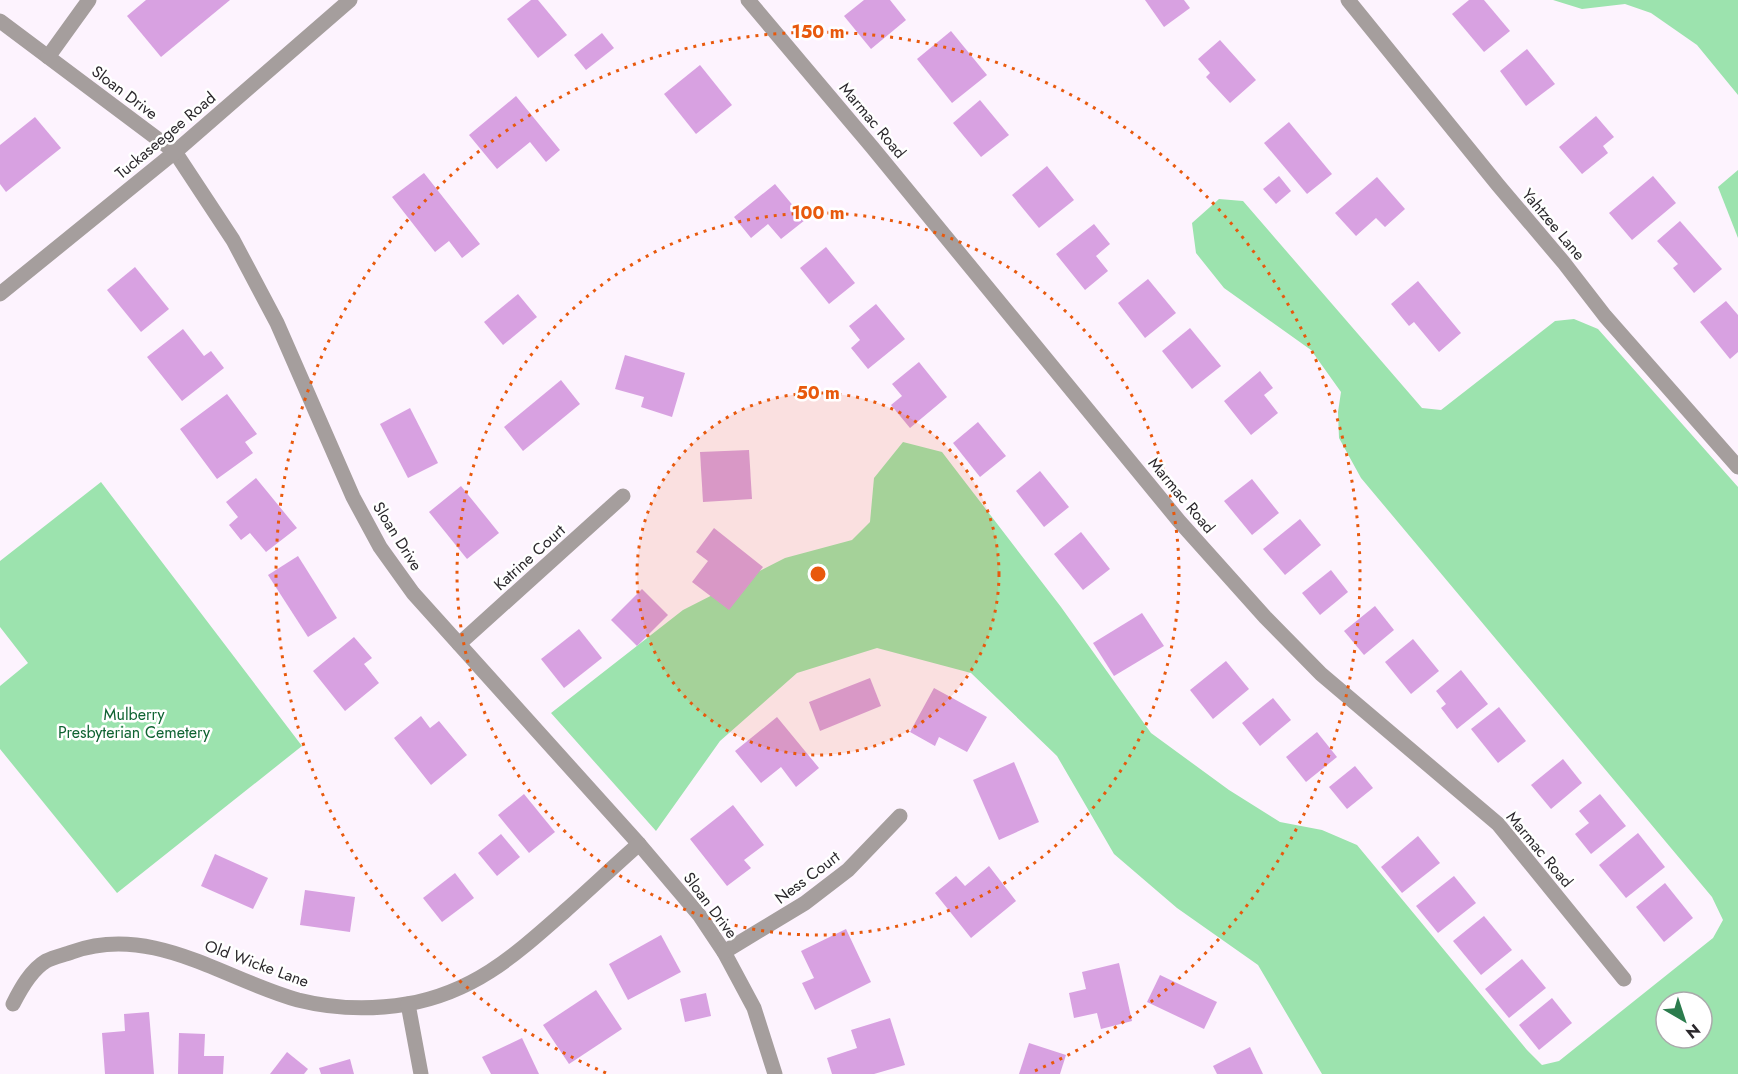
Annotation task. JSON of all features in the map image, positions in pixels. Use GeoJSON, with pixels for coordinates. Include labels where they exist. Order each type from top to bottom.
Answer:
{"type":"FeatureCollection","features":[{"type":"Feature","properties":{"kind":"street"},"geometry":{"type":"LineString","coordinates":[[48,57],[89,0]]}},
{"type":"Feature","properties":{"kind":"street","name":"Tuckaseegee Road"},"geometry":{"type":"LineString","coordinates":[[0,294],[175,152],[350,0]]}},
{"type":"Feature","properties":{"kind":"street","name":"Marmac Road"},"geometry":{"type":"LineString","coordinates":[[748,0],[872,147],[1179,521],[1321,674],[1498,824],[1624,980]]}},
{"type":"Feature","properties":{"kind":"street","name":"Yahtzee Lane"},"geometry":{"type":"LineString","coordinates":[[1348,0],[1605,316],[1738,467]]}},
{"type":"Feature","properties":{"kind":"street","name":"Sloan Drive"},"geometry":{"type":"LineString","coordinates":[[0,21],[175,152],[233,240],[277,323],[353,497],[380,546],[413,593],[639,844],[700,916],[724,952],[754,1008],[775,1074]]}},
{"type":"Feature","properties":{"kind":"street","name":"Katrine Court"},"geometry":{"type":"LineString","coordinates":[[459,644],[623,496]]}},
{"type":"Feature","properties":{"kind":"street","name":"Ness Court"},"geometry":{"type":"LineString","coordinates":[[724,952],[805,903],[848,870],[900,816]]}},
{"type":"Feature","properties":{"kind":"street","name":"Old Wicke Lane"},"geometry":{"type":"LineString","coordinates":[[14,1004],[23,984],[46,961],[80,949],[117,944],[154,948],[194,959],[300,1000],[338,1007],[378,1008],[440,996],[483,977],[514,956],[639,844]]}},
{"type":"Feature","properties":{"kind":"street"},"geometry":{"type":"LineString","coordinates":[[408,1004],[421,1074]]}},
{"type":"Feature","properties":{"kind":"green space"},"geometry":{"type":"Polygon","coordinates":[[[1553,0],[1738,0],[1738,95],[1697,45],[1651,13],[1625,4],[1582,9],[1553,0]]]}},
{"type":"Feature","properties":{"kind":"green space"},"geometry":{"type":"Polygon","coordinates":[[[1738,170],[1738,238],[1718,187],[1738,170]]]}},
{"type":"Feature","properties":{"kind":"green space"},"geometry":{"type":"Polygon","coordinates":[[[1219,199],[1243,201],[1422,408],[1441,410],[1555,321],[1574,319],[1598,329],[1738,487],[1738,1074],[1322,1074],[1258,965],[1177,908],[1114,854],[1057,756],[971,673],[877,648],[797,673],[720,741],[656,831],[551,713],[683,610],[785,558],[852,540],[870,522],[874,478],[903,442],[942,452],[1061,607],[1151,733],[1229,790],[1280,822],[1322,830],[1357,845],[1527,1050],[1542,1065],[1559,1061],[1713,938],[1723,920],[1712,897],[1361,478],[1339,438],[1338,412],[1341,392],[1311,350],[1224,288],[1196,253],[1192,223],[1219,199]]]}},
{"type":"Feature","properties":{"kind":"green space","name":"Mulberry Presbyterian Cemetery"},"geometry":{"type":"Polygon","coordinates":[[[101,482],[302,746],[117,893],[0,749],[0,686],[28,663],[0,627],[0,561],[101,482]]]}},
{"type":"Feature","properties":{"kind":"building"},"geometry":{"type":"Polygon","coordinates":[[[146,0],[230,0],[161,57],[127,16],[146,0]]]}},
{"type":"Feature","properties":{"kind":"building"},"geometry":{"type":"Polygon","coordinates":[[[531,0],[538,0],[567,35],[538,58],[507,19],[531,0]]]}},
{"type":"Feature","properties":{"kind":"building"},"geometry":{"type":"Polygon","coordinates":[[[864,0],[890,0],[906,20],[871,49],[844,16],[864,0]]]}},
{"type":"Feature","properties":{"kind":"building"},"geometry":{"type":"Polygon","coordinates":[[[1145,0],[1184,0],[1190,8],[1164,27],[1145,0]]]}},
{"type":"Feature","properties":{"kind":"building"},"geometry":{"type":"Polygon","coordinates":[[[1469,0],[1484,0],[1510,31],[1484,52],[1452,14],[1469,0]]]}},
{"type":"Feature","properties":{"kind":"building"},"geometry":{"type":"Polygon","coordinates":[[[951,31],[987,75],[952,103],[917,59],[951,31]]]}},
{"type":"Feature","properties":{"kind":"building"},"geometry":{"type":"Polygon","coordinates":[[[602,33],[614,48],[586,70],[574,55],[602,33]]]}},
{"type":"Feature","properties":{"kind":"building"},"geometry":{"type":"Polygon","coordinates":[[[1220,40],[1256,80],[1230,103],[1206,77],[1210,73],[1198,59],[1220,40]]]}},
{"type":"Feature","properties":{"kind":"building"},"geometry":{"type":"Polygon","coordinates":[[[1527,49],[1555,84],[1526,106],[1500,71],[1527,49]]]}},
{"type":"Feature","properties":{"kind":"building"},"geometry":{"type":"Polygon","coordinates":[[[700,65],[732,105],[696,134],[664,94],[700,65]]]}},
{"type":"Feature","properties":{"kind":"building"},"geometry":{"type":"Polygon","coordinates":[[[516,96],[560,150],[546,162],[530,142],[497,169],[469,135],[516,96]]]}},
{"type":"Feature","properties":{"kind":"building"},"geometry":{"type":"Polygon","coordinates":[[[980,100],[1009,135],[981,157],[953,123],[980,100]]]}},
{"type":"Feature","properties":{"kind":"building"},"geometry":{"type":"Polygon","coordinates":[[[1596,116],[1614,137],[1603,146],[1608,153],[1582,174],[1559,147],[1596,116]]]}},
{"type":"Feature","properties":{"kind":"building"},"geometry":{"type":"Polygon","coordinates":[[[35,117],[61,148],[6,192],[0,184],[0,145],[35,117]]]}},
{"type":"Feature","properties":{"kind":"building"},"geometry":{"type":"Polygon","coordinates":[[[1289,122],[1332,174],[1307,194],[1264,143],[1289,122]]]}},
{"type":"Feature","properties":{"kind":"building"},"geometry":{"type":"Polygon","coordinates":[[[1047,166],[1074,200],[1039,228],[1012,195],[1047,166]]]}},
{"type":"Feature","properties":{"kind":"building"},"geometry":{"type":"Polygon","coordinates":[[[424,173],[480,244],[462,258],[449,241],[435,252],[392,197],[424,173]]]}},
{"type":"Feature","properties":{"kind":"building"},"geometry":{"type":"Polygon","coordinates":[[[1279,176],[1291,191],[1276,204],[1263,189],[1279,176]]]}},
{"type":"Feature","properties":{"kind":"building"},"geometry":{"type":"Polygon","coordinates":[[[1653,176],[1676,203],[1632,240],[1609,213],[1653,176]]]}},
{"type":"Feature","properties":{"kind":"building"},"geometry":{"type":"Polygon","coordinates":[[[1377,177],[1405,209],[1385,227],[1376,218],[1356,236],[1335,213],[1377,177]]]}},
{"type":"Feature","properties":{"kind":"building"},"geometry":{"type":"Polygon","coordinates":[[[775,184],[805,220],[781,239],[768,224],[751,238],[734,217],[775,184]]]}},
{"type":"Feature","properties":{"kind":"building"},"geometry":{"type":"Polygon","coordinates":[[[1680,221],[1722,269],[1694,293],[1673,268],[1678,264],[1657,241],[1680,221]]]}},
{"type":"Feature","properties":{"kind":"building"},"geometry":{"type":"Polygon","coordinates":[[[1094,224],[1110,244],[1096,256],[1108,271],[1085,290],[1056,254],[1094,224]]]}},
{"type":"Feature","properties":{"kind":"building"},"geometry":{"type":"Polygon","coordinates":[[[826,247],[855,283],[829,304],[800,268],[826,247]]]}},
{"type":"Feature","properties":{"kind":"building"},"geometry":{"type":"Polygon","coordinates":[[[135,267],[169,309],[141,332],[107,290],[135,267]]]}},
{"type":"Feature","properties":{"kind":"building"},"geometry":{"type":"Polygon","coordinates":[[[1148,279],[1176,313],[1145,338],[1118,303],[1148,279]]]}},
{"type":"Feature","properties":{"kind":"building"},"geometry":{"type":"Polygon","coordinates":[[[1418,281],[1461,333],[1439,352],[1414,322],[1409,326],[1391,304],[1418,281]]]}},
{"type":"Feature","properties":{"kind":"building"},"geometry":{"type":"Polygon","coordinates":[[[518,294],[537,317],[503,345],[484,322],[518,294]]]}},
{"type":"Feature","properties":{"kind":"building"},"geometry":{"type":"Polygon","coordinates":[[[1726,301],[1738,315],[1738,352],[1730,359],[1700,322],[1726,301]]]}},
{"type":"Feature","properties":{"kind":"building"},"geometry":{"type":"Polygon","coordinates":[[[876,304],[905,339],[868,369],[851,348],[860,340],[849,326],[876,304]]]}},
{"type":"Feature","properties":{"kind":"building"},"geometry":{"type":"Polygon","coordinates":[[[1190,328],[1221,366],[1192,389],[1162,351],[1190,328]]]}},
{"type":"Feature","properties":{"kind":"building"},"geometry":{"type":"Polygon","coordinates":[[[183,329],[204,356],[211,351],[224,368],[182,401],[147,357],[183,329]]]}},
{"type":"Feature","properties":{"kind":"building"},"geometry":{"type":"Polygon","coordinates":[[[625,355],[685,373],[672,417],[641,407],[644,397],[615,389],[625,355]]]}},
{"type":"Feature","properties":{"kind":"building"},"geometry":{"type":"Polygon","coordinates":[[[919,362],[947,397],[910,428],[891,405],[902,396],[892,384],[919,362]]]}},
{"type":"Feature","properties":{"kind":"building"},"geometry":{"type":"Polygon","coordinates":[[[1260,371],[1273,388],[1264,395],[1278,413],[1251,435],[1224,401],[1260,371]]]}},
{"type":"Feature","properties":{"kind":"building"},"geometry":{"type":"Polygon","coordinates":[[[561,380],[580,404],[523,451],[504,427],[561,380]]]}},
{"type":"Feature","properties":{"kind":"building"},"geometry":{"type":"Polygon","coordinates":[[[227,394],[257,434],[245,442],[253,453],[217,479],[180,429],[227,394]]]}},
{"type":"Feature","properties":{"kind":"building"},"geometry":{"type":"Polygon","coordinates":[[[410,408],[438,463],[408,478],[380,424],[410,408]]]}},
{"type":"Feature","properties":{"kind":"building"},"geometry":{"type":"Polygon","coordinates":[[[978,422],[1006,456],[980,477],[953,443],[978,422]]]}},
{"type":"Feature","properties":{"kind":"building"},"geometry":{"type":"Polygon","coordinates":[[[749,450],[752,499],[703,502],[700,452],[749,450]]]}},
{"type":"Feature","properties":{"kind":"building"},"geometry":{"type":"Polygon","coordinates":[[[1040,471],[1069,507],[1044,527],[1016,491],[1040,471]]]}},
{"type":"Feature","properties":{"kind":"building"},"geometry":{"type":"Polygon","coordinates":[[[256,478],[297,528],[266,552],[250,533],[241,540],[229,525],[238,517],[226,502],[256,478]]]}},
{"type":"Feature","properties":{"kind":"building"},"geometry":{"type":"Polygon","coordinates":[[[1252,479],[1279,513],[1252,535],[1224,501],[1252,479]]]}},
{"type":"Feature","properties":{"kind":"building"},"geometry":{"type":"Polygon","coordinates":[[[461,486],[499,533],[467,559],[429,512],[461,486]]]}},
{"type":"Feature","properties":{"kind":"building"},"geometry":{"type":"Polygon","coordinates":[[[1300,519],[1321,545],[1285,575],[1263,549],[1300,519]]]}},
{"type":"Feature","properties":{"kind":"building"},"geometry":{"type":"Polygon","coordinates":[[[714,528],[763,567],[729,610],[692,582],[708,561],[696,552],[714,528]]]}},
{"type":"Feature","properties":{"kind":"building"},"geometry":{"type":"Polygon","coordinates":[[[1081,532],[1110,569],[1083,590],[1054,554],[1081,532]]]}},
{"type":"Feature","properties":{"kind":"building"},"geometry":{"type":"Polygon","coordinates":[[[298,556],[337,618],[308,637],[268,575],[298,556]]]}},
{"type":"Feature","properties":{"kind":"building"},"geometry":{"type":"Polygon","coordinates":[[[1331,570],[1348,592],[1320,615],[1302,593],[1331,570]]]}},
{"type":"Feature","properties":{"kind":"building"},"geometry":{"type":"Polygon","coordinates":[[[642,589],[668,615],[637,646],[611,620],[642,589]]]}},
{"type":"Feature","properties":{"kind":"building"},"geometry":{"type":"Polygon","coordinates":[[[1375,606],[1394,630],[1364,655],[1344,631],[1375,606]]]}},
{"type":"Feature","properties":{"kind":"building"},"geometry":{"type":"Polygon","coordinates":[[[1142,613],[1164,646],[1114,676],[1093,643],[1142,613]]]}},
{"type":"Feature","properties":{"kind":"building"},"geometry":{"type":"Polygon","coordinates":[[[579,629],[602,658],[564,688],[541,659],[579,629]]]}},
{"type":"Feature","properties":{"kind":"building"},"geometry":{"type":"Polygon","coordinates":[[[354,637],[372,658],[364,664],[379,683],[345,711],[313,671],[354,637]]]}},
{"type":"Feature","properties":{"kind":"building"},"geometry":{"type":"Polygon","coordinates":[[[1413,639],[1439,671],[1411,694],[1385,662],[1413,639]]]}},
{"type":"Feature","properties":{"kind":"building"},"geometry":{"type":"Polygon","coordinates":[[[1226,661],[1249,689],[1213,719],[1190,690],[1226,661]]]}},
{"type":"Feature","properties":{"kind":"building"},"geometry":{"type":"Polygon","coordinates":[[[1461,670],[1488,704],[1457,729],[1441,708],[1446,704],[1436,691],[1461,670]]]}},
{"type":"Feature","properties":{"kind":"building"},"geometry":{"type":"Polygon","coordinates":[[[870,678],[881,706],[820,731],[809,702],[870,678]]]}},
{"type":"Feature","properties":{"kind":"building"},"geometry":{"type":"Polygon","coordinates":[[[934,688],[987,717],[967,752],[939,737],[935,746],[910,732],[934,688]]]}},
{"type":"Feature","properties":{"kind":"building"},"geometry":{"type":"Polygon","coordinates":[[[1273,698],[1291,720],[1260,746],[1242,723],[1273,698]]]}},
{"type":"Feature","properties":{"kind":"building"},"geometry":{"type":"Polygon","coordinates":[[[1499,707],[1526,741],[1498,763],[1471,729],[1499,707]]]}},
{"type":"Feature","properties":{"kind":"building"},"geometry":{"type":"Polygon","coordinates":[[[421,716],[430,728],[439,721],[467,755],[431,785],[394,738],[421,716]]]}},
{"type":"Feature","properties":{"kind":"building"},"geometry":{"type":"Polygon","coordinates":[[[777,717],[819,768],[796,787],[781,767],[761,783],[735,751],[777,717]]]}},
{"type":"Feature","properties":{"kind":"building"},"geometry":{"type":"Polygon","coordinates":[[[1317,732],[1337,757],[1306,782],[1286,757],[1317,732]]]}},
{"type":"Feature","properties":{"kind":"building"},"geometry":{"type":"Polygon","coordinates":[[[1563,759],[1582,783],[1551,809],[1531,785],[1563,759]]]}},
{"type":"Feature","properties":{"kind":"building"},"geometry":{"type":"Polygon","coordinates":[[[1014,762],[1039,822],[999,840],[973,780],[1014,762]]]}},
{"type":"Feature","properties":{"kind":"building"},"geometry":{"type":"Polygon","coordinates":[[[1355,766],[1373,788],[1347,809],[1329,787],[1355,766]]]}},
{"type":"Feature","properties":{"kind":"building"},"geometry":{"type":"Polygon","coordinates":[[[524,794],[555,832],[529,853],[498,815],[524,794]]]}},
{"type":"Feature","properties":{"kind":"building"},"geometry":{"type":"Polygon","coordinates":[[[1600,794],[1626,826],[1591,854],[1575,834],[1589,823],[1579,811],[1600,794]]]}},
{"type":"Feature","properties":{"kind":"building"},"geometry":{"type":"Polygon","coordinates":[[[733,805],[764,845],[744,860],[751,868],[727,886],[690,839],[733,805]]]}},
{"type":"Feature","properties":{"kind":"building"},"geometry":{"type":"Polygon","coordinates":[[[1638,833],[1665,867],[1626,898],[1599,865],[1638,833]]]}},
{"type":"Feature","properties":{"kind":"building"},"geometry":{"type":"Polygon","coordinates":[[[501,834],[520,857],[497,876],[478,853],[501,834]]]}},
{"type":"Feature","properties":{"kind":"building"},"geometry":{"type":"Polygon","coordinates":[[[1418,836],[1440,863],[1402,893],[1381,867],[1418,836]]]}},
{"type":"Feature","properties":{"kind":"building"},"geometry":{"type":"Polygon","coordinates":[[[215,854],[268,878],[253,909],[201,886],[215,854]]]}},
{"type":"Feature","properties":{"kind":"building"},"geometry":{"type":"Polygon","coordinates":[[[989,866],[1016,901],[971,938],[935,893],[956,876],[965,886],[989,866]]]}},
{"type":"Feature","properties":{"kind":"building"},"geometry":{"type":"Polygon","coordinates":[[[455,873],[474,898],[442,922],[423,898],[455,873]]]}},
{"type":"Feature","properties":{"kind":"building"},"geometry":{"type":"Polygon","coordinates":[[[1454,876],[1476,903],[1438,933],[1416,906],[1454,876]]]}},
{"type":"Feature","properties":{"kind":"building"},"geometry":{"type":"Polygon","coordinates":[[[1665,883],[1693,918],[1664,942],[1636,907],[1665,883]]]}},
{"type":"Feature","properties":{"kind":"building"},"geometry":{"type":"Polygon","coordinates":[[[305,890],[355,897],[350,932],[300,925],[305,890]]]}},
{"type":"Feature","properties":{"kind":"building"},"geometry":{"type":"Polygon","coordinates":[[[1484,916],[1512,950],[1481,975],[1453,941],[1484,916]]]}},
{"type":"Feature","properties":{"kind":"building"},"geometry":{"type":"Polygon","coordinates":[[[846,929],[871,982],[815,1010],[802,983],[814,978],[801,951],[846,929]]]}},
{"type":"Feature","properties":{"kind":"building"},"geometry":{"type":"Polygon","coordinates":[[[661,935],[681,972],[628,1000],[609,964],[661,935]]]}},
{"type":"Feature","properties":{"kind":"building"},"geometry":{"type":"Polygon","coordinates":[[[1522,959],[1546,988],[1509,1018],[1485,989],[1522,959]]]}},
{"type":"Feature","properties":{"kind":"building"},"geometry":{"type":"Polygon","coordinates":[[[1119,963],[1132,1021],[1101,1029],[1097,1013],[1074,1018],[1069,993],[1086,989],[1082,972],[1119,963]]]}},
{"type":"Feature","properties":{"kind":"building"},"geometry":{"type":"Polygon","coordinates":[[[1160,975],[1217,1002],[1204,1029],[1147,1002],[1160,975]]]}},
{"type":"Feature","properties":{"kind":"building"},"geometry":{"type":"Polygon","coordinates":[[[596,990],[622,1029],[569,1064],[543,1025],[596,990]]]}},
{"type":"Feature","properties":{"kind":"building"},"geometry":{"type":"Polygon","coordinates":[[[706,993],[711,1016],[685,1022],[680,999],[706,993]]]}},
{"type":"Feature","properties":{"kind":"building"},"geometry":{"type":"Polygon","coordinates":[[[1552,998],[1572,1023],[1539,1050],[1519,1025],[1552,998]]]}},
{"type":"Feature","properties":{"kind":"building"},"geometry":{"type":"Polygon","coordinates":[[[149,1012],[154,1074],[105,1074],[102,1033],[125,1031],[124,1014],[149,1012]]]}},
{"type":"Feature","properties":{"kind":"building"},"geometry":{"type":"Polygon","coordinates":[[[890,1018],[905,1065],[874,1074],[832,1074],[827,1058],[857,1048],[851,1030],[890,1018]]]}},
{"type":"Feature","properties":{"kind":"building"},"geometry":{"type":"Polygon","coordinates":[[[179,1033],[205,1034],[204,1056],[224,1056],[223,1074],[178,1074],[179,1033]]]}},
{"type":"Feature","properties":{"kind":"building"},"geometry":{"type":"Polygon","coordinates":[[[522,1038],[539,1074],[491,1074],[482,1057],[522,1038]]]}},
{"type":"Feature","properties":{"kind":"building"},"geometry":{"type":"Polygon","coordinates":[[[1029,1043],[1066,1055],[1060,1074],[1019,1074],[1029,1043]]]}},
{"type":"Feature","properties":{"kind":"building"},"geometry":{"type":"Polygon","coordinates":[[[1250,1047],[1263,1074],[1217,1074],[1213,1066],[1250,1047]]]}},
{"type":"Feature","properties":{"kind":"building"},"geometry":{"type":"Polygon","coordinates":[[[287,1052],[308,1069],[304,1074],[270,1074],[287,1052]]]}},
{"type":"Feature","properties":{"kind":"building"},"geometry":{"type":"Polygon","coordinates":[[[350,1059],[354,1074],[321,1074],[319,1068],[350,1059]]]}}]}
